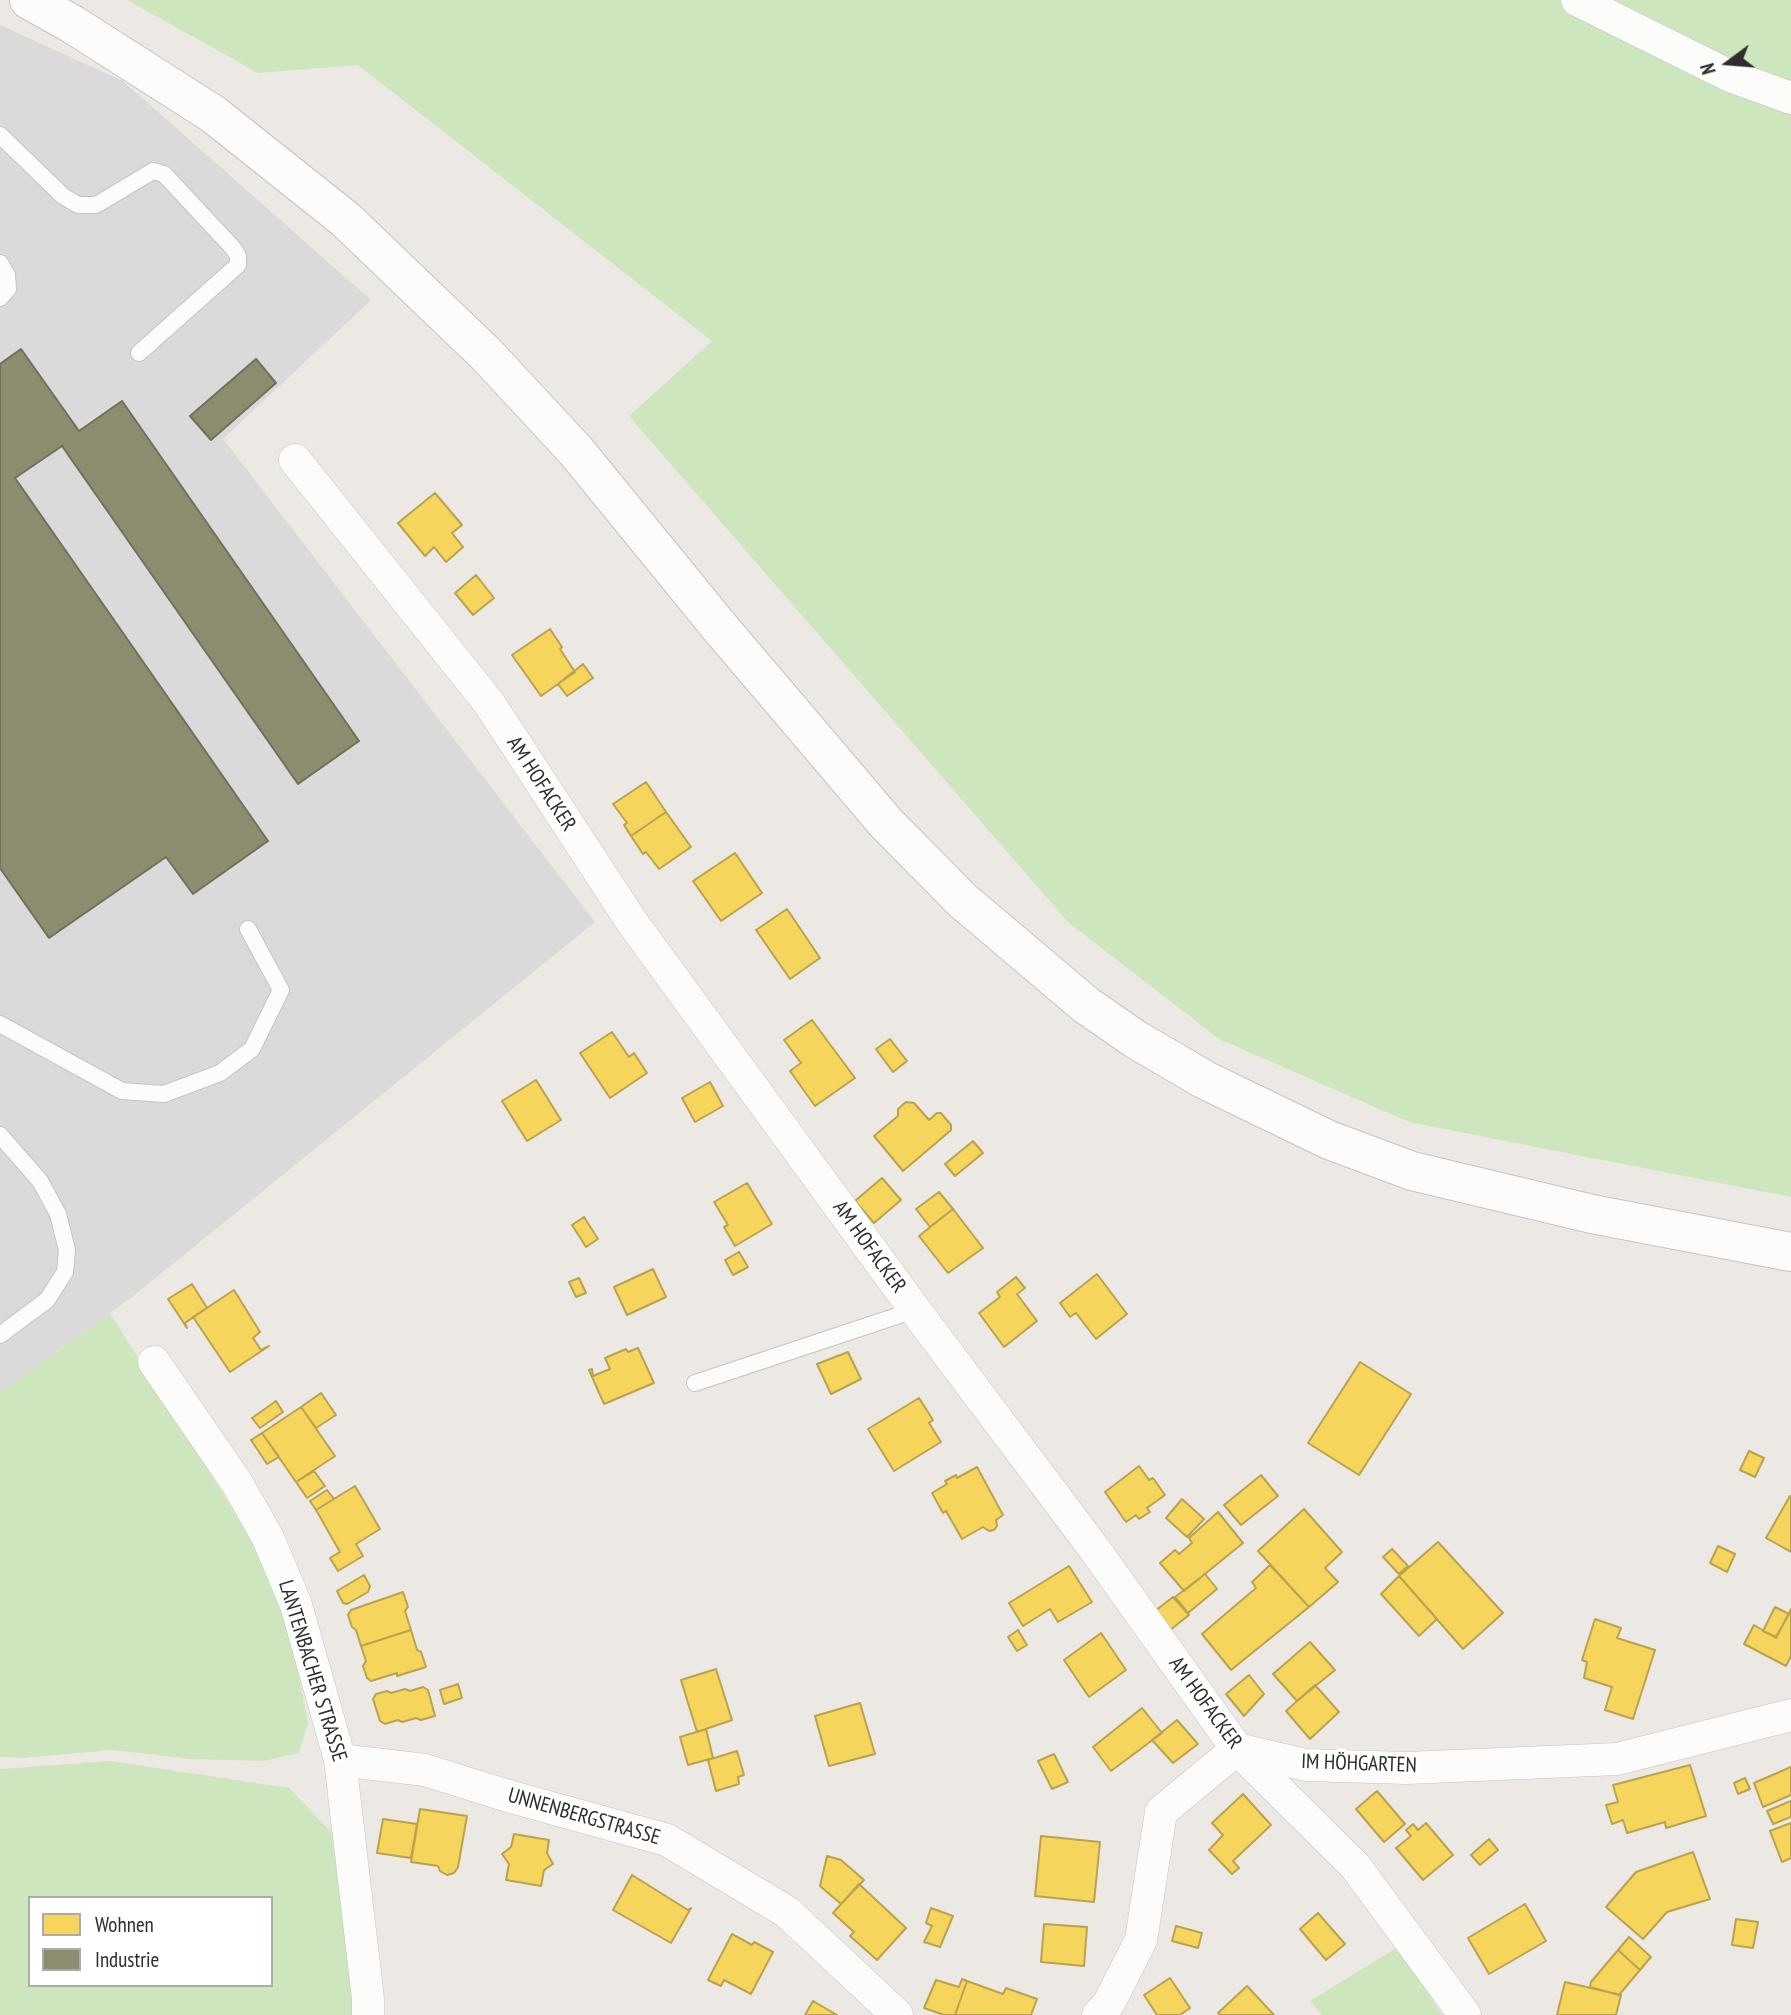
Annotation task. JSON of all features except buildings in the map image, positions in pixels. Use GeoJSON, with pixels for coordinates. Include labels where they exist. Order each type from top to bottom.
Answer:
{"type":"FeatureCollection","features":[{"type":"Feature","properties":{"kind":"main road"},"geometry":{"type":"LineString","coordinates":[[29,0],[72,24],[213,114],[345,219],[486,354],[576,451],[717,624],[886,822],[962,900],[1086,1005],[1205,1080],[1329,1140],[1412,1171],[1592,1214],[1791,1252]]}},
{"type":"Feature","properties":{"kind":"street"},"geometry":{"type":"LineString","coordinates":[[1577,0],[1730,76],[1791,98]]}},
{"type":"Feature","properties":{"kind":"street","name":"AM HOFACKER"},"geometry":{"type":"LineString","coordinates":[[295,460],[488,703],[632,922],[915,1311],[1093,1547],[1237,1749],[1355,1866],[1465,2015]]}},
{"type":"Feature","properties":{"kind":"street","name":"LANTENBACHER STRASSE"},"geometry":{"type":"LineString","coordinates":[[154,1362],[237,1483],[268,1538],[296,1605],[340,1760],[368,2015]]}},
{"type":"Feature","properties":{"kind":"street","name":"IM HÖHGARTEN"},"geometry":{"type":"LineString","coordinates":[[1237,1749],[1306,1765],[1407,1768],[1617,1759],[1791,1715]]}},
{"type":"Feature","properties":{"kind":"street"},"geometry":{"type":"LineString","coordinates":[[1098,2015],[1109,2003],[1141,1940],[1161,1812],[1237,1749]]}},
{"type":"Feature","properties":{"kind":"street","name":"UNNENBERGSTRASSE"},"geometry":{"type":"LineString","coordinates":[[340,1760],[425,1770],[667,1840],[787,1912],[897,2015]]}},
{"type":"Feature","properties":{"kind":"lane"},"geometry":{"type":"LineString","coordinates":[[0,135],[63,196],[78,205],[96,205],[153,172],[164,174],[233,248],[238,257],[237,265],[139,353]]}},
{"type":"Feature","properties":{"kind":"lane"},"geometry":{"type":"LineString","coordinates":[[0,263],[7,275],[8,289],[0,298]]}},
{"type":"Feature","properties":{"kind":"lane"},"geometry":{"type":"LineString","coordinates":[[0,1024],[122,1091],[163,1094],[219,1073],[252,1049],[281,990],[248,929]]}},
{"type":"Feature","properties":{"kind":"lane"},"geometry":{"type":"LineString","coordinates":[[0,1135],[40,1181],[58,1214],[67,1250],[65,1272],[47,1300],[0,1335]]}},
{"type":"Feature","properties":{"kind":"lane"},"geometry":{"type":"LineString","coordinates":[[695,1383],[915,1311]]}},
{"type":"Feature","properties":{"kind":"shaded area"},"geometry":{"type":"Polygon","coordinates":[[[0,25],[123,81],[371,300],[223,439],[595,922],[132,1297],[0,1392],[0,25]]]}},
{"type":"Feature","properties":{"kind":"green space"},"geometry":{"type":"Polygon","coordinates":[[[127,0],[1791,0],[1791,1197],[1409,1122],[1219,1039],[1068,922],[629,416],[712,341],[358,65],[258,73],[127,0]]]}},
{"type":"Feature","properties":{"kind":"green space"},"geometry":{"type":"Polygon","coordinates":[[[110,1313],[246,1531],[286,1611],[308,1723],[299,1753],[264,1761],[190,1759],[113,1750],[22,1758],[0,1757],[0,1392],[110,1313]]]}},
{"type":"Feature","properties":{"kind":"green space"},"geometry":{"type":"Polygon","coordinates":[[[110,1761],[289,1788],[335,1836],[356,2015],[0,2015],[0,1769],[110,1761]]]}},
{"type":"Feature","properties":{"kind":"green space"},"geometry":{"type":"Polygon","coordinates":[[[1398,1947],[1442,2015],[1322,2015],[1310,2001],[1398,1947]]]}}]}
